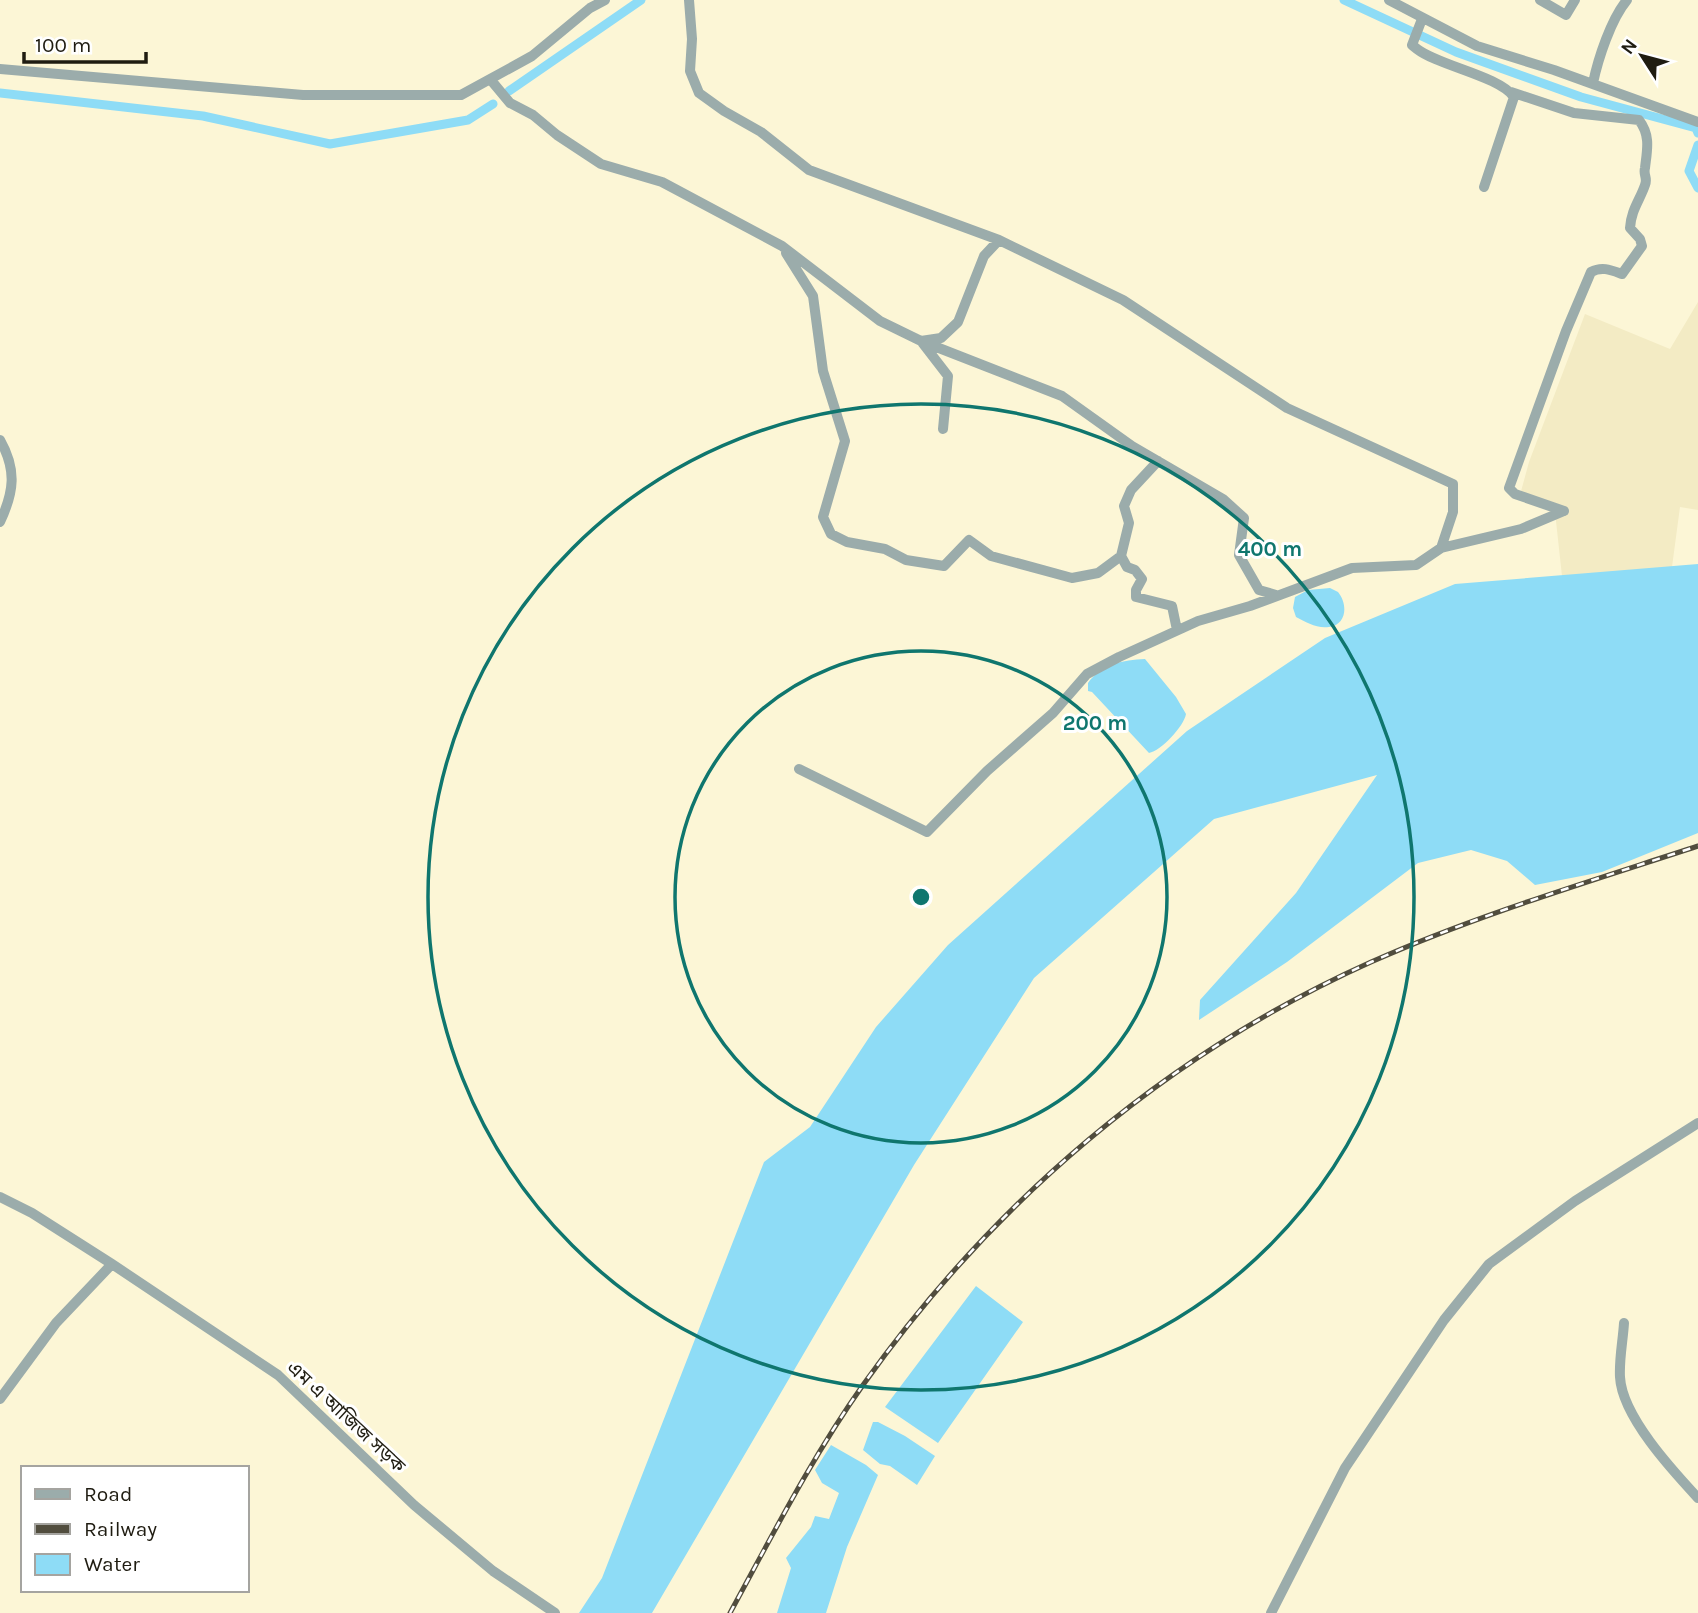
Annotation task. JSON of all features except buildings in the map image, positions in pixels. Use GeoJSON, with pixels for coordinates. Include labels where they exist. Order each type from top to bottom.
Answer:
{"type":"FeatureCollection","features":[{"type":"Feature","properties":{"kind":"street"},"geometry":{"type":"LineString","coordinates":[[0,69],[303,95],[461,95],[532,56],[590,8],[605,0]]}},
{"type":"Feature","properties":{"kind":"street"},"geometry":{"type":"LineString","coordinates":[[689,0],[692,39],[690,71],[699,93],[761,132],[809,170],[999,240],[1123,300],[1287,408],[1452,484],[1452,512],[1441,548]]}},
{"type":"Feature","properties":{"kind":"street"},"geometry":{"type":"LineString","coordinates":[[1389,0],[1421,21],[1477,46],[1593,83],[1698,122]]}},
{"type":"Feature","properties":{"kind":"street"},"geometry":{"type":"LineString","coordinates":[[1540,0],[1566,15],[1575,0]]}},
{"type":"Feature","properties":{"kind":"street"},"geometry":{"type":"LineString","coordinates":[[1593,83],[1596,67],[1614,20],[1627,0]]}},
{"type":"Feature","properties":{"kind":"street"},"geometry":{"type":"LineString","coordinates":[[799,769],[927,832],[987,771],[1054,713],[1087,674],[1198,621],[1250,606],[1352,568],[1416,565],[1441,548],[1521,529],[1564,511],[1515,494],[1509,488],[1566,331],[1591,272],[1598,268],[1622,274],[1642,246],[1640,239],[1630,228],[1630,216],[1647,178],[1644,175],[1648,153],[1647,131],[1639,120],[1574,113],[1511,92],[1423,54],[1412,45],[1421,21]]}},
{"type":"Feature","properties":{"kind":"street"},"geometry":{"type":"LineString","coordinates":[[490,79],[510,103],[533,115],[557,135],[601,164],[662,182],[782,246],[880,321],[921,341],[1062,396],[1132,446],[1223,499],[1244,519],[1239,555],[1259,590],[1276,595]]}},
{"type":"Feature","properties":{"kind":"street"},"geometry":{"type":"LineString","coordinates":[[1484,187],[1514,97],[1511,92]]}},
{"type":"Feature","properties":{"kind":"street"},"geometry":{"type":"LineString","coordinates":[[921,341],[942,338],[958,322],[984,256],[999,240]]}},
{"type":"Feature","properties":{"kind":"street"},"geometry":{"type":"LineString","coordinates":[[782,246],[813,296],[823,371],[845,441],[822,517],[831,534],[848,542],[885,549],[906,560],[944,566],[969,540],[991,556],[1072,578],[1098,573],[1121,556],[1129,523],[1124,506],[1131,490],[1158,461]]}},
{"type":"Feature","properties":{"kind":"street"},"geometry":{"type":"LineString","coordinates":[[921,341],[948,376],[943,429]]}},
{"type":"Feature","properties":{"kind":"street"},"geometry":{"type":"LineString","coordinates":[[0,440],[8,454],[13,480],[10,501],[0,522]]}},
{"type":"Feature","properties":{"kind":"street"},"geometry":{"type":"LineString","coordinates":[[1121,556],[1127,567],[1135,570],[1142,579],[1136,590],[1136,597],[1172,606],[1177,631]]}},
{"type":"Feature","properties":{"kind":"street"},"geometry":{"type":"LineString","coordinates":[[1271,1613],[1345,1468],[1444,1320],[1489,1264],[1575,1201],[1698,1123]]}},
{"type":"Feature","properties":{"kind":"street","name":"এম এ আজিজ সড়ক"},"geometry":{"type":"LineString","coordinates":[[0,1197],[32,1213],[112,1264],[278,1375],[414,1505],[493,1571],[553,1611]]}},
{"type":"Feature","properties":{"kind":"street"},"geometry":{"type":"LineString","coordinates":[[0,1399],[56,1323],[112,1264]]}},
{"type":"Feature","properties":{"kind":"street"},"geometry":{"type":"LineString","coordinates":[[1624,1323],[1620,1378],[1628,1409],[1672,1469],[1698,1498]]}},
{"type":"Feature","properties":{"kind":"shaded area"},"geometry":{"type":"Polygon","coordinates":[[[1698,302],[1698,510],[1680,507],[1672,567],[1562,576],[1555,512],[1520,495],[1529,462],[1585,314],[1670,349],[1698,302]]]}},
{"type":"Feature","properties":{"kind":"water"},"geometry":{"type":"Polygon","coordinates":[[[1698,564],[1698,833],[1602,872],[1535,885],[1507,861],[1471,850],[1418,863],[1287,962],[1199,1020],[1200,1000],[1296,893],[1377,775],[1214,819],[1034,978],[914,1165],[652,1613],[579,1613],[602,1578],[764,1162],[810,1127],[876,1027],[948,945],[1187,731],[1325,638],[1455,584],[1698,564]]]}},
{"type":"Feature","properties":{"kind":"water"},"geometry":{"type":"Polygon","coordinates":[[[1330,588],[1338,592],[1343,602],[1344,613],[1339,622],[1329,627],[1320,627],[1296,617],[1293,608],[1295,597],[1308,590],[1330,588]]]}},
{"type":"Feature","properties":{"kind":"water"},"geometry":{"type":"Polygon","coordinates":[[[1145,659],[1176,697],[1186,714],[1171,737],[1160,748],[1149,753],[1092,692],[1088,691],[1088,683],[1106,667],[1129,660],[1145,659]]]}},
{"type":"Feature","properties":{"kind":"water"},"geometry":{"type":"Polygon","coordinates":[[[976,1286],[1023,1322],[938,1443],[885,1407],[976,1286]]]}},
{"type":"Feature","properties":{"kind":"water"},"geometry":{"type":"Polygon","coordinates":[[[873,1422],[905,1436],[935,1456],[917,1485],[890,1466],[880,1464],[863,1450],[873,1422]]]}},
{"type":"Feature","properties":{"kind":"water"},"geometry":{"type":"Polygon","coordinates":[[[831,1445],[878,1475],[847,1547],[826,1613],[777,1613],[791,1568],[786,1558],[811,1527],[815,1516],[829,1519],[839,1493],[822,1483],[815,1470],[831,1445]]]}},
{"type":"Feature","properties":{"kind":"waterway"},"geometry":{"type":"LineString","coordinates":[[509,91],[641,0]]}},
{"type":"Feature","properties":{"kind":"waterway"},"geometry":{"type":"LineString","coordinates":[[1344,0],[1456,52],[1581,97],[1696,128],[1698,133]]}},
{"type":"Feature","properties":{"kind":"waterway"},"geometry":{"type":"LineString","coordinates":[[0,93],[203,116],[330,144],[468,120],[493,104]]}},
{"type":"Feature","properties":{"kind":"waterway"},"geometry":{"type":"LineString","coordinates":[[1698,145],[1689,171],[1698,188]]}},
{"type":"Feature","properties":{"kind":"railway"},"geometry":{"type":"LineString","coordinates":[[730,1613],[810,1468],[863,1385],[914,1318],[968,1255],[1027,1195],[1089,1139],[1154,1088],[1223,1041],[1296,999],[1371,962],[1492,914],[1698,846]]}}]}
